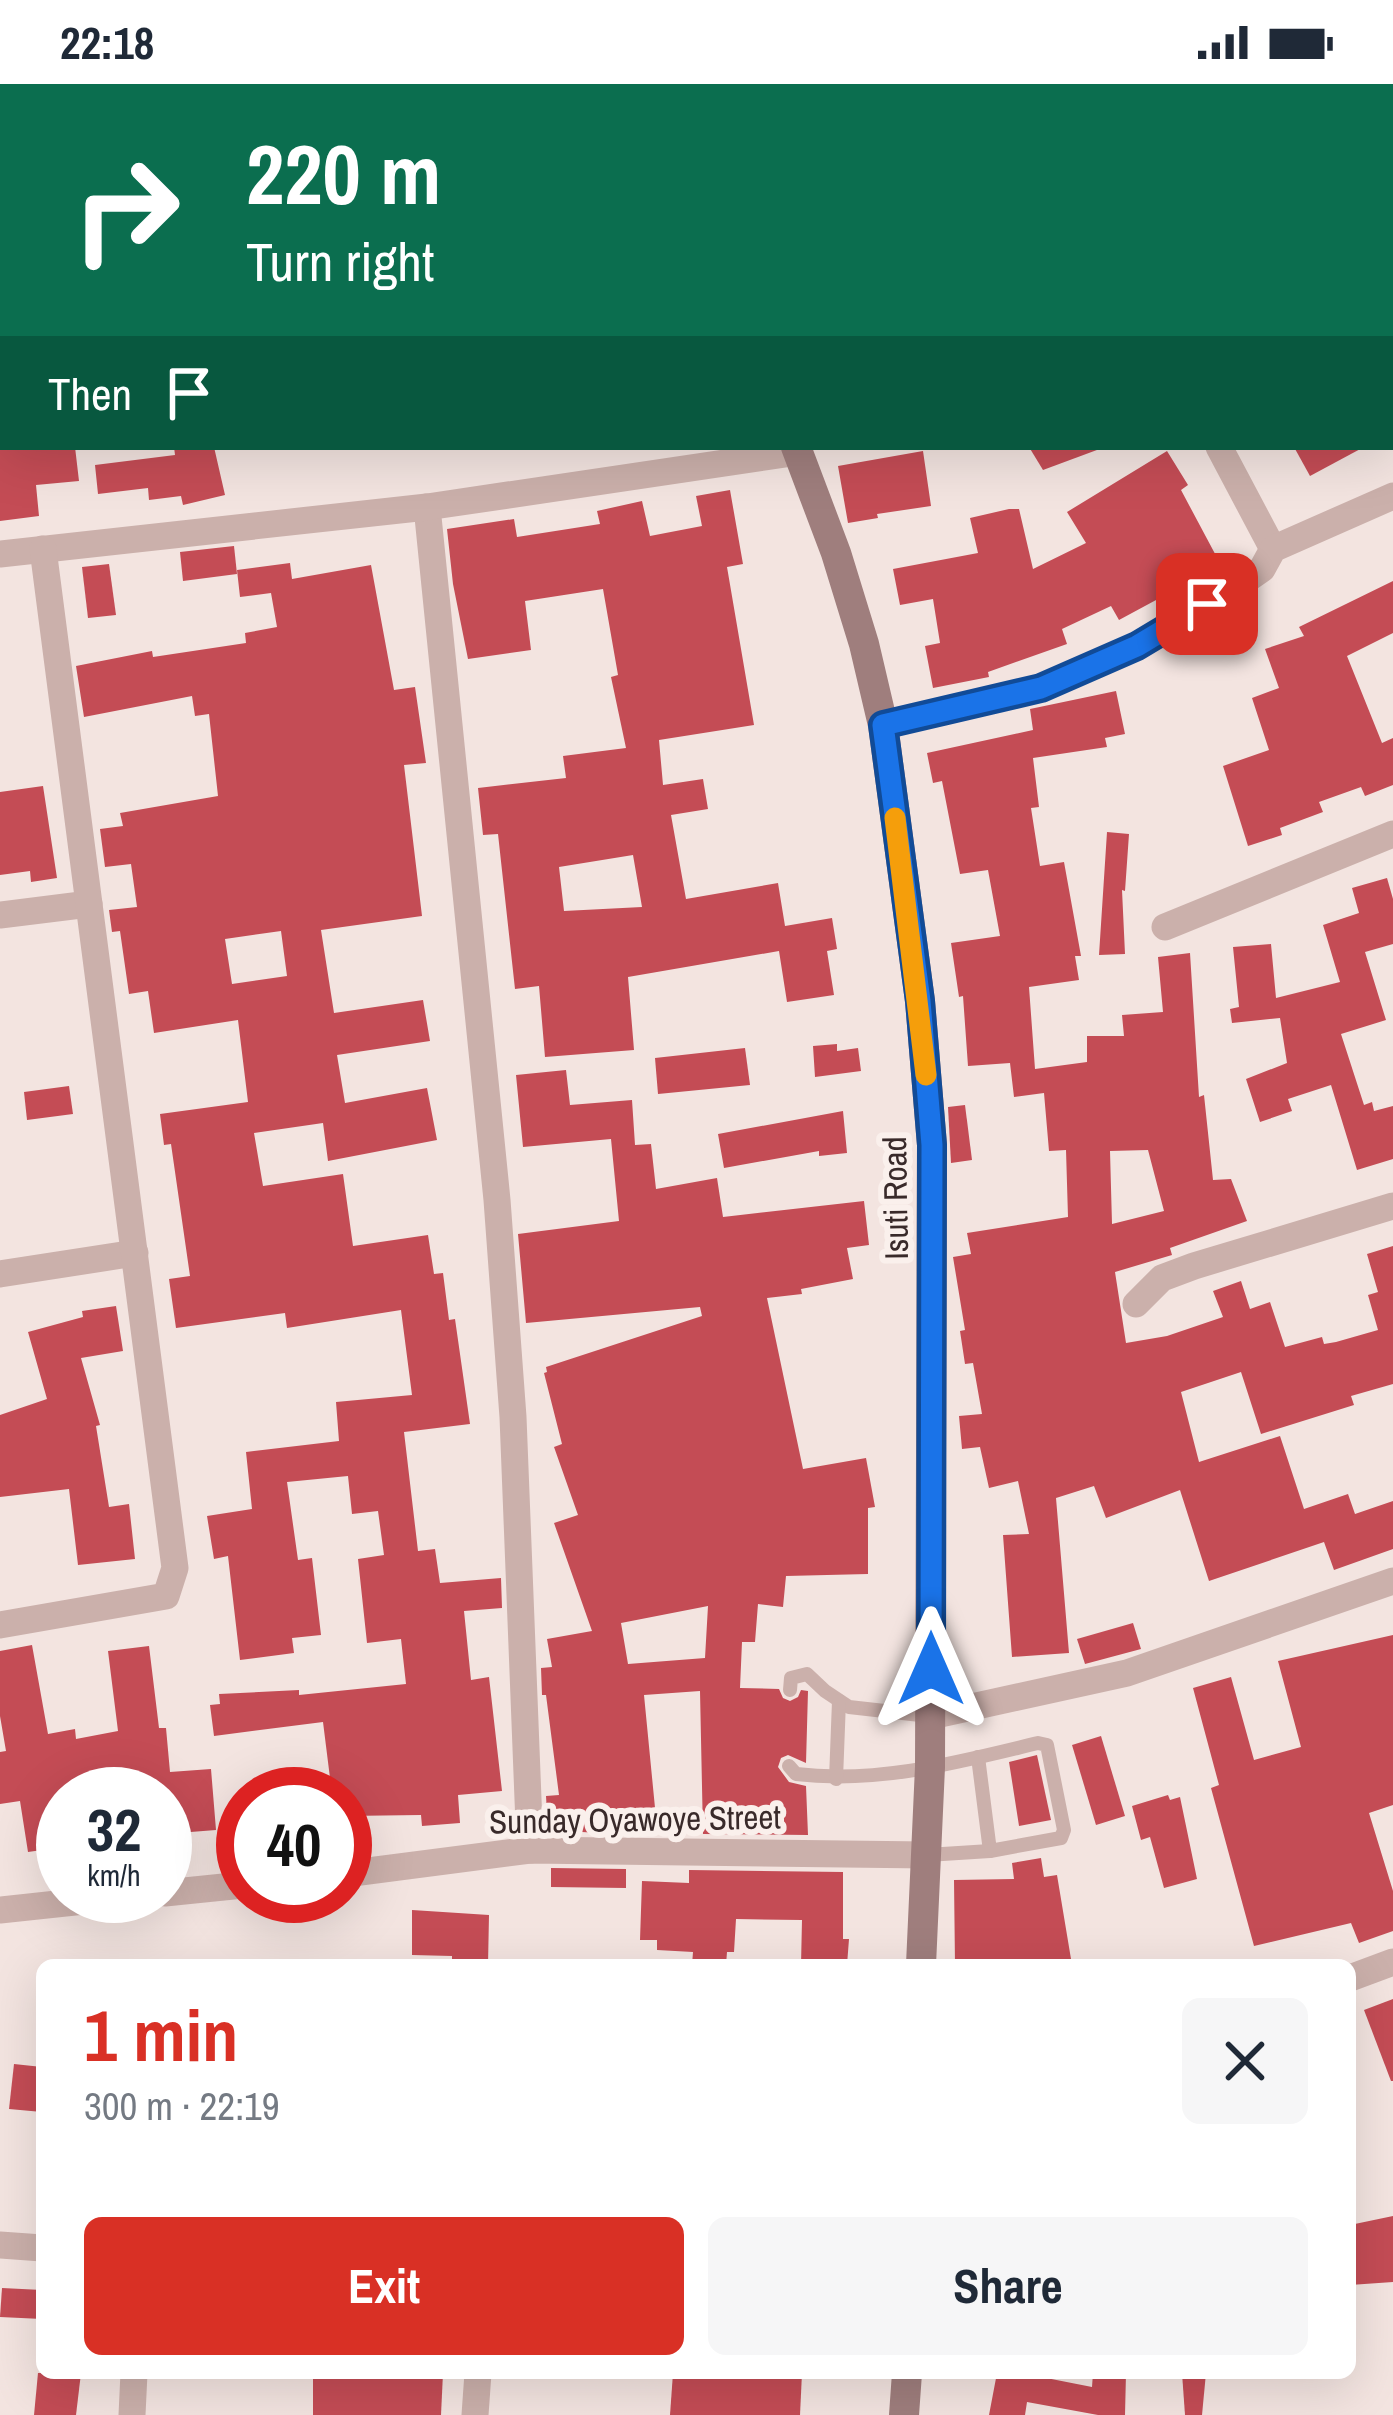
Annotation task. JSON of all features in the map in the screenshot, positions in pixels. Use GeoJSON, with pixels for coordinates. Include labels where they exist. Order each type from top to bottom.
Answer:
{"type":"FeatureCollection","features":[{"type":"Feature","properties":{"kind":"street"},"geometry":{"type":"LineString","coordinates":[[0,554],[427,507],[798,450]]}},
{"type":"Feature","properties":{"kind":"street","name":"Isuti Road"},"geometry":{"type":"LineString","coordinates":[[798,450],[850,598],[883,725],[920,1001],[932,1145],[931,1716],[921,1959]]}},
{"type":"Feature","properties":{"kind":"street"},"geometry":{"type":"LineString","coordinates":[[1221,450],[1274,549]]}},
{"type":"Feature","properties":{"kind":"street"},"geometry":{"type":"LineString","coordinates":[[883,725],[1041,688],[1137,646],[1262,569],[1274,549],[1393,496]]}},
{"type":"Feature","properties":{"kind":"street"},"geometry":{"type":"LineString","coordinates":[[427,507],[497,1200],[513,1417],[530,1850]]}},
{"type":"Feature","properties":{"kind":"street"},"geometry":{"type":"LineString","coordinates":[[0,1625],[166,1596],[176,1568],[43,549]]}},
{"type":"Feature","properties":{"kind":"street"},"geometry":{"type":"LineString","coordinates":[[1165,927],[1393,834]]}},
{"type":"Feature","properties":{"kind":"street"},"geometry":{"type":"LineString","coordinates":[[0,915],[89,904]]}},
{"type":"Feature","properties":{"kind":"street"},"geometry":{"type":"LineString","coordinates":[[1136,1304],[1162,1278],[1393,1206]]}},
{"type":"Feature","properties":{"kind":"street"},"geometry":{"type":"LineString","coordinates":[[0,1274],[135,1253]]}},
{"type":"Feature","properties":{"kind":"street"},"geometry":{"type":"LineString","coordinates":[[931,1716],[1127,1673],[1393,1581]]}},
{"type":"Feature","properties":{"kind":"street","name":"Sunday Oyawoye Street"},"geometry":{"type":"LineString","coordinates":[[372,1870],[530,1850],[927,1855]]}},
{"type":"Feature","properties":{"kind":"street"},"geometry":{"type":"LineString","coordinates":[[0,1910],[36,1906]]}},
{"type":"Feature","properties":{"kind":"street"},"geometry":{"type":"LineString","coordinates":[[1356,1976],[1393,1963]]}},
{"type":"Feature","properties":{"kind":"street"},"geometry":{"type":"LineString","coordinates":[[0,2245],[36,2248]]}},
{"type":"Feature","properties":{"kind":"street"},"geometry":{"type":"LineString","coordinates":[[132,2415],[134,2379]]}},
{"type":"Feature","properties":{"kind":"street"},"geometry":{"type":"LineString","coordinates":[[476,2415],[478,2379]]}},
{"type":"Feature","properties":{"kind":"street"},"geometry":{"type":"LineString","coordinates":[[904,2415],[907,2379]]}},
{"type":"Feature","properties":{"kind":"lane"},"geometry":{"type":"LineString","coordinates":[[790,1690],[791,1678],[808,1674],[838,1701],[868,1710],[931,1716]]}},
{"type":"Feature","properties":{"kind":"lane"},"geometry":{"type":"LineString","coordinates":[[836,1779],[838,1701]]}},
{"type":"Feature","properties":{"kind":"lane"},"geometry":{"type":"LineString","coordinates":[[789,1766],[796,1774],[836,1779],[1047,1745],[1064,1830],[1061,1838],[990,1851],[927,1855]]}},
{"type":"Feature","properties":{"kind":"lane"},"geometry":{"type":"LineString","coordinates":[[978,1757],[990,1851]]}},
{"type":"Feature","properties":{"kind":"building"},"geometry":{"type":"Polygon","coordinates":[[[0,450],[75,450],[79,481],[36,485],[39,516],[0,521],[0,450]]]}},
{"type":"Feature","properties":{"kind":"building"},"geometry":{"type":"Polygon","coordinates":[[[174,450],[215,450],[225,495],[183,505],[181,496],[149,500],[148,488],[98,494],[95,465],[175,455],[174,450]]]}},
{"type":"Feature","properties":{"kind":"building"},"geometry":{"type":"Polygon","coordinates":[[[1031,450],[1097,450],[1043,470],[1031,450]]]}},
{"type":"Feature","properties":{"kind":"building"},"geometry":{"type":"Polygon","coordinates":[[[1296,450],[1358,450],[1310,476],[1296,450]]]}},
{"type":"Feature","properties":{"kind":"building"},"geometry":{"type":"Polygon","coordinates":[[[923,451],[931,506],[848,523],[838,466],[923,451]]]}},
{"type":"Feature","properties":{"kind":"building"},"geometry":{"type":"Polygon","coordinates":[[[1167,451],[1188,485],[1181,490],[1221,565],[1119,620],[1111,606],[1062,629],[1067,644],[988,672],[989,677],[933,688],[925,646],[940,643],[933,599],[900,605],[893,569],[978,553],[970,518],[1019,509],[1033,569],[1086,543],[1067,512],[1167,451]]]}},
{"type":"Feature","properties":{"kind":"building"},"geometry":{"type":"Polygon","coordinates":[[[730,490],[743,564],[727,567],[754,725],[659,740],[663,785],[703,779],[708,809],[671,815],[686,899],[778,883],[785,926],[832,918],[837,949],[827,951],[834,995],[787,1002],[779,951],[628,977],[634,1050],[545,1057],[539,986],[515,989],[498,834],[483,835],[478,788],[566,778],[563,756],[626,748],[611,677],[618,675],[603,589],[525,601],[531,650],[468,659],[447,529],[514,519],[517,537],[600,524],[597,511],[642,501],[650,536],[702,526],[696,496],[730,490]],[[633,855],[559,867],[564,911],[642,907],[633,855]]]}},
{"type":"Feature","properties":{"kind":"building"},"geometry":{"type":"Polygon","coordinates":[[[234,546],[237,574],[183,581],[180,552],[234,546]]]}},
{"type":"Feature","properties":{"kind":"building"},"geometry":{"type":"Polygon","coordinates":[[[290,563],[292,579],[371,565],[394,690],[415,687],[426,763],[404,765],[422,916],[321,930],[334,1013],[423,1000],[430,1041],[337,1055],[345,1103],[427,1088],[437,1140],[328,1161],[323,1123],[254,1133],[263,1186],[343,1174],[353,1246],[428,1235],[434,1274],[443,1273],[449,1320],[455,1319],[470,1424],[404,1432],[418,1551],[435,1549],[440,1583],[501,1578],[502,1608],[464,1611],[471,1680],[489,1677],[502,1791],[458,1795],[460,1823],[422,1826],[421,1815],[372,1816],[372,1767],[329,1767],[323,1722],[214,1736],[210,1705],[220,1704],[219,1694],[299,1690],[299,1695],[406,1684],[401,1639],[367,1643],[358,1559],[384,1555],[378,1511],[352,1514],[348,1476],[287,1482],[298,1560],[312,1558],[321,1635],[292,1638],[294,1653],[240,1660],[228,1556],[214,1559],[207,1516],[252,1509],[246,1452],[339,1441],[336,1402],[412,1395],[401,1310],[287,1328],[285,1313],[176,1328],[169,1279],[190,1276],[171,1144],[164,1145],[160,1114],[248,1102],[238,1020],[154,1033],[148,991],[129,994],[120,931],[112,932],[109,910],[137,907],[131,864],[105,867],[100,829],[123,826],[120,813],[218,796],[209,714],[195,716],[192,696],[84,717],[76,666],[152,651],[153,657],[246,643],[245,633],[277,627],[271,593],[240,597],[237,570],[290,563]],[[281,931],[225,939],[232,984],[287,976],[281,931]]]}},
{"type":"Feature","properties":{"kind":"building"},"geometry":{"type":"Polygon","coordinates":[[[109,564],[116,615],[88,618],[82,567],[109,564]]]}},
{"type":"Feature","properties":{"kind":"building"},"geometry":{"type":"Polygon","coordinates":[[[1393,581],[1393,633],[1347,656],[1382,743],[1393,738],[1393,785],[1365,796],[1361,787],[1319,802],[1323,812],[1280,828],[1282,835],[1248,846],[1223,766],[1269,750],[1252,698],[1279,688],[1265,649],[1304,636],[1299,627],[1393,581]]]}},
{"type":"Feature","properties":{"kind":"building"},"geometry":{"type":"Polygon","coordinates":[[[1116,691],[1125,734],[1105,738],[1107,747],[1033,758],[1039,807],[1031,808],[1040,866],[1064,862],[1081,956],[1075,956],[1079,980],[1029,987],[1035,1069],[1087,1062],[1087,1036],[1124,1036],[1122,1015],[1163,1012],[1158,957],[1190,953],[1199,1097],[1204,1095],[1213,1180],[1231,1179],[1247,1221],[1170,1248],[1172,1255],[1115,1272],[1126,1343],[1167,1336],[1223,1317],[1213,1291],[1241,1281],[1250,1309],[1270,1302],[1285,1347],[1322,1337],[1324,1344],[1336,1342],[1378,1330],[1368,1295],[1378,1292],[1367,1254],[1393,1246],[1393,1384],[1351,1396],[1354,1405],[1261,1434],[1241,1372],[1181,1392],[1199,1462],[1280,1436],[1304,1509],[1348,1494],[1355,1514],[1393,1501],[1393,1549],[1334,1570],[1324,1542],[1209,1581],[1180,1490],[1106,1518],[1094,1486],[1056,1498],[1069,1653],[1012,1657],[1003,1535],[1029,1534],[1018,1481],[989,1488],[980,1447],[962,1449],[959,1416],[982,1414],[973,1363],[965,1364],[960,1331],[965,1330],[953,1257],[971,1254],[967,1233],[1068,1217],[1066,1150],[1049,1151],[1044,1093],[1014,1097],[1010,1063],[968,1066],[963,996],[959,997],[951,943],[1000,936],[988,870],[960,874],[942,781],[933,783],[927,753],[1033,730],[1030,709],[1116,691]],[[1148,1150],[1110,1151],[1112,1224],[1164,1211],[1148,1150]]]}},
{"type":"Feature","properties":{"kind":"building"},"geometry":{"type":"Polygon","coordinates":[[[43,786],[57,878],[31,882],[30,871],[0,875],[0,792],[43,786]]]}},
{"type":"Feature","properties":{"kind":"building"},"geometry":{"type":"Polygon","coordinates":[[[1107,832],[1129,834],[1122,890],[1125,954],[1099,955],[1107,832]]]}},
{"type":"Feature","properties":{"kind":"building"},"geometry":{"type":"Polygon","coordinates":[[[1387,878],[1393,899],[1393,944],[1365,952],[1386,1020],[1341,1034],[1364,1105],[1372,1102],[1374,1111],[1393,1106],[1393,1159],[1357,1170],[1331,1085],[1288,1099],[1292,1111],[1260,1122],[1246,1079],[1287,1063],[1280,1018],[1232,1023],[1230,1009],[1239,1007],[1233,947],[1271,944],[1276,998],[1340,982],[1323,925],[1359,913],[1352,888],[1387,878]]]}},
{"type":"Feature","properties":{"kind":"building"},"geometry":{"type":"Polygon","coordinates":[[[837,1044],[837,1051],[858,1048],[861,1071],[815,1077],[813,1046],[837,1044]]]}},
{"type":"Feature","properties":{"kind":"building"},"geometry":{"type":"Polygon","coordinates":[[[745,1048],[750,1085],[658,1094],[655,1058],[745,1048]]]}},
{"type":"Feature","properties":{"kind":"building"},"geometry":{"type":"Polygon","coordinates":[[[566,1070],[570,1105],[632,1100],[635,1145],[651,1144],[656,1189],[717,1178],[723,1217],[864,1201],[869,1245],[847,1248],[853,1279],[801,1289],[802,1294],[767,1298],[803,1469],[866,1458],[875,1507],[868,1508],[868,1574],[786,1576],[783,1607],[758,1604],[755,1642],[742,1642],[740,1688],[779,1689],[790,1701],[801,1690],[808,1691],[806,1763],[788,1755],[778,1767],[789,1782],[806,1786],[808,1835],[703,1834],[700,1691],[644,1695],[656,1818],[598,1821],[599,1833],[548,1830],[546,1796],[559,1795],[546,1695],[542,1695],[541,1668],[552,1667],[547,1639],[592,1631],[554,1523],[578,1515],[554,1447],[562,1444],[544,1373],[546,1367],[702,1316],[700,1307],[526,1323],[518,1234],[619,1221],[611,1139],[523,1147],[516,1075],[566,1070]],[[708,1606],[621,1623],[628,1664],[705,1658],[708,1606]]]}},
{"type":"Feature","properties":{"kind":"building"},"geometry":{"type":"Polygon","coordinates":[[[69,1086],[73,1114],[27,1120],[24,1092],[69,1086]]]}},
{"type":"Feature","properties":{"kind":"building"},"geometry":{"type":"Polygon","coordinates":[[[965,1105],[972,1160],[951,1163],[948,1107],[965,1105]]]}},
{"type":"Feature","properties":{"kind":"building"},"geometry":{"type":"Polygon","coordinates":[[[843,1111],[847,1153],[819,1156],[819,1151],[724,1168],[718,1134],[843,1111]]]}},
{"type":"Feature","properties":{"kind":"building"},"geometry":{"type":"Polygon","coordinates":[[[116,1306],[123,1351],[81,1358],[100,1425],[96,1426],[109,1507],[129,1504],[135,1559],[78,1565],[69,1489],[0,1497],[0,1415],[47,1399],[28,1332],[83,1317],[82,1311],[116,1306]]]}},
{"type":"Feature","properties":{"kind":"building"},"geometry":{"type":"Polygon","coordinates":[[[1133,1623],[1141,1649],[1085,1664],[1077,1639],[1133,1623]]]}},
{"type":"Feature","properties":{"kind":"building"},"geometry":{"type":"Polygon","coordinates":[[[1393,1635],[1393,1805],[1369,1813],[1393,1891],[1393,1931],[1359,1943],[1351,1923],[1254,1946],[1211,1788],[1219,1785],[1193,1688],[1231,1677],[1254,1760],[1301,1747],[1278,1661],[1393,1635]]]}},
{"type":"Feature","properties":{"kind":"building"},"geometry":{"type":"Polygon","coordinates":[[[32,1645],[48,1734],[75,1729],[76,1739],[118,1731],[108,1651],[149,1646],[159,1728],[166,1728],[170,1767],[36,1767],[36,1851],[28,1852],[20,1801],[0,1804],[0,1752],[6,1751],[0,1716],[0,1651],[32,1645]]]}},
{"type":"Feature","properties":{"kind":"building"},"geometry":{"type":"Polygon","coordinates":[[[1101,1736],[1125,1816],[1096,1825],[1072,1745],[1101,1736]]]}},
{"type":"Feature","properties":{"kind":"building"},"geometry":{"type":"Polygon","coordinates":[[[1037,1755],[1051,1820],[1019,1826],[1009,1762],[1037,1755]]]}},
{"type":"Feature","properties":{"kind":"building"},"geometry":{"type":"Polygon","coordinates":[[[211,1769],[216,1830],[192,1832],[192,1770],[211,1769]]]}},
{"type":"Feature","properties":{"kind":"building"},"geometry":{"type":"Polygon","coordinates":[[[1168,1795],[1170,1800],[1180,1797],[1197,1879],[1164,1888],[1150,1837],[1141,1840],[1132,1806],[1168,1795]]]}},
{"type":"Feature","properties":{"kind":"building"},"geometry":{"type":"Polygon","coordinates":[[[1041,1858],[1044,1877],[1057,1875],[1071,1959],[955,1959],[954,1880],[1014,1879],[1012,1863],[1041,1858]]]}},
{"type":"Feature","properties":{"kind":"building"},"geometry":{"type":"Polygon","coordinates":[[[551,1868],[626,1869],[626,1888],[551,1887],[551,1868]]]}},
{"type":"Feature","properties":{"kind":"building"},"geometry":{"type":"Polygon","coordinates":[[[689,1870],[843,1872],[847,1959],[801,1959],[802,1920],[736,1919],[734,1952],[727,1952],[726,1959],[692,1959],[693,1952],[657,1950],[657,1940],[640,1940],[642,1881],[689,1883],[689,1870]]]}},
{"type":"Feature","properties":{"kind":"building"},"geometry":{"type":"Polygon","coordinates":[[[412,1910],[489,1915],[488,1959],[412,1955],[412,1910]]]}},
{"type":"Feature","properties":{"kind":"building"},"geometry":{"type":"Polygon","coordinates":[[[1393,1999],[1393,2081],[1391,2081],[1364,2010],[1393,1999]]]}},
{"type":"Feature","properties":{"kind":"building"},"geometry":{"type":"Polygon","coordinates":[[[14,2064],[36,2066],[36,2111],[9,2109],[14,2064]]]}},
{"type":"Feature","properties":{"kind":"building"},"geometry":{"type":"Polygon","coordinates":[[[1393,2216],[1393,2282],[1356,2285],[1356,2224],[1393,2216]]]}},
{"type":"Feature","properties":{"kind":"building"},"geometry":{"type":"Polygon","coordinates":[[[2,2288],[36,2290],[36,2319],[0,2317],[2,2288]]]}},
{"type":"Feature","properties":{"kind":"building"},"geometry":{"type":"Polygon","coordinates":[[[37,2379],[80,2379],[76,2415],[34,2415],[37,2379]]]}},
{"type":"Feature","properties":{"kind":"building"},"geometry":{"type":"Polygon","coordinates":[[[313,2379],[443,2379],[441,2415],[313,2415],[313,2379]]]}},
{"type":"Feature","properties":{"kind":"building"},"geometry":{"type":"Polygon","coordinates":[[[673,2379],[802,2379],[800,2415],[670,2415],[673,2379]]]}},
{"type":"Feature","properties":{"kind":"building"},"geometry":{"type":"Polygon","coordinates":[[[996,2379],[1051,2379],[1092,2387],[1093,2379],[1126,2379],[1125,2415],[1027,2402],[1025,2415],[989,2415],[996,2379]]]}},
{"type":"Feature","properties":{"kind":"building"},"geometry":{"type":"Polygon","coordinates":[[[1182,2379],[1205,2379],[1202,2415],[1185,2415],[1182,2379]]]}},
{"type":"Feature","properties":{"kind":"slow traffic"},"geometry":{"type":"LineString","coordinates":[[895,818],[926,1075]]}},
{"type":"Feature","properties":{"kind":"route"},"geometry":{"type":"LineString","coordinates":[[931,1669],[932,1145],[920,1001],[883,725],[1041,688],[1137,646],[1207,604]]}}]}
